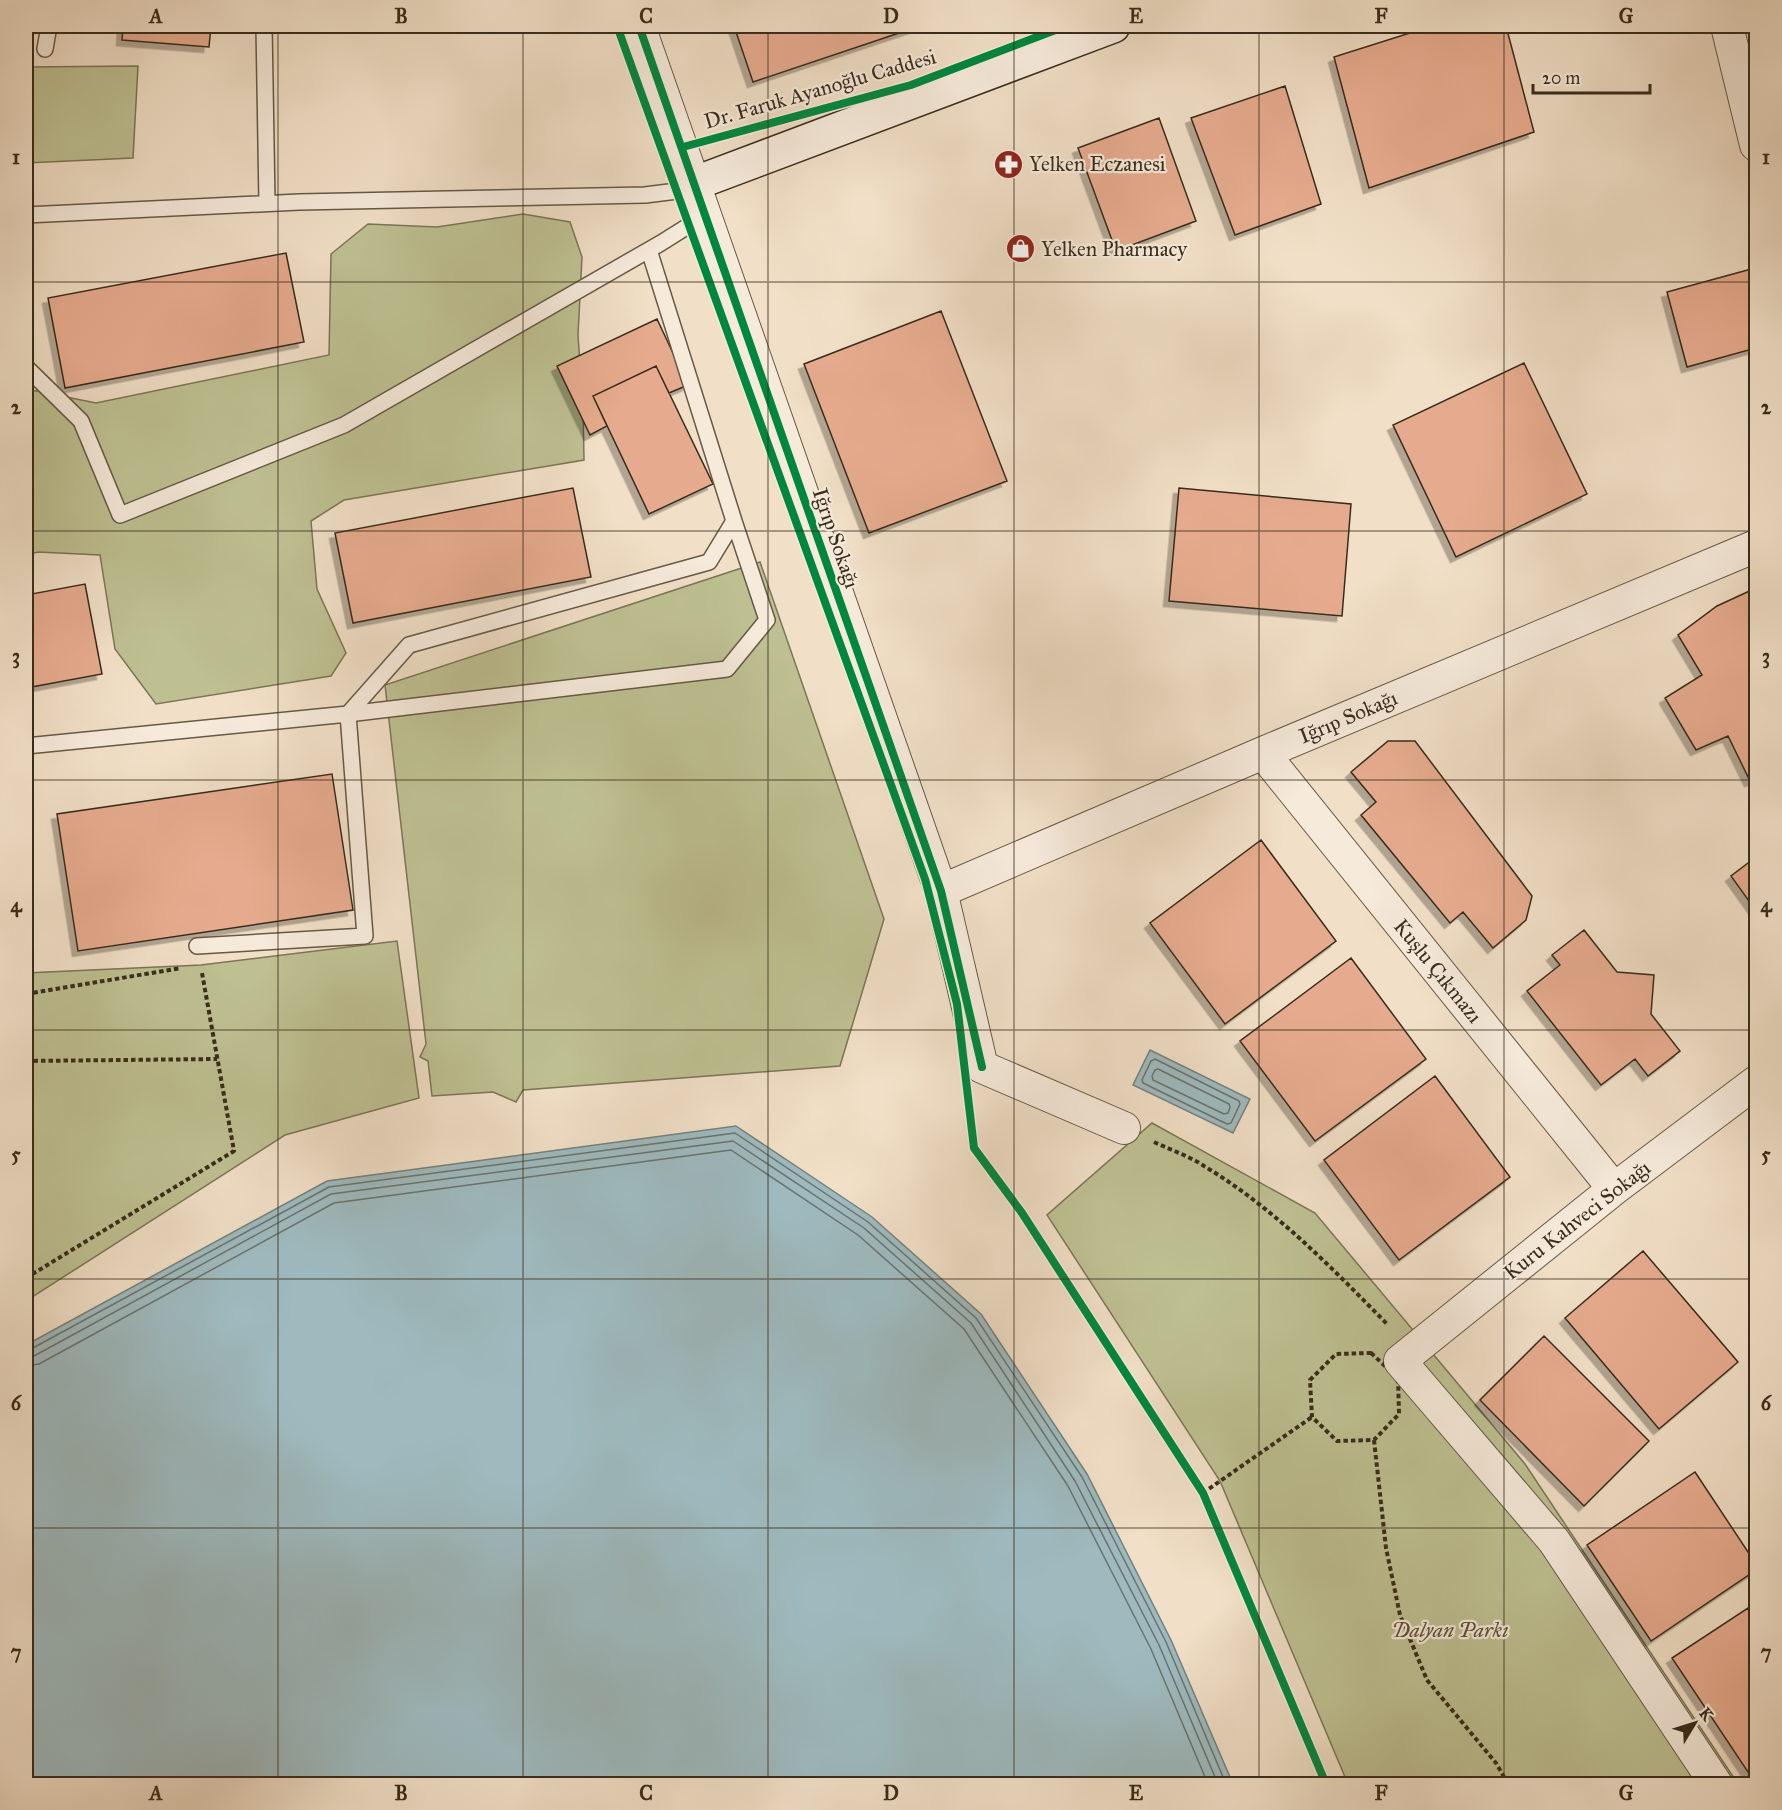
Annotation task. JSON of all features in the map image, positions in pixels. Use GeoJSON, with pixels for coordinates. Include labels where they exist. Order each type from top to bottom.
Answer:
{"type":"FeatureCollection","features":[{"type":"Feature","properties":{"kind":"street","name":"Iğrıp Sokağı"},"geometry":{"type":"LineString","coordinates":[[639,26],[941,891],[981,1067],[1124,1128]]}},
{"type":"Feature","properties":{"kind":"street","name":"Dr. Faruk Ayanoğlu Caddesi"},"geometry":{"type":"LineString","coordinates":[[693,184],[1113,26]]}},
{"type":"Feature","properties":{"kind":"street"},"geometry":{"type":"LineString","coordinates":[[1726,26],[1756,145]]}},
{"type":"Feature","properties":{"kind":"street","name":"Iğrıp Sokağı"},"geometry":{"type":"LineString","coordinates":[[941,891],[1756,546]]}},
{"type":"Feature","properties":{"kind":"street","name":"Kuşlu Çıkmazı"},"geometry":{"type":"LineString","coordinates":[[1263,753],[1614,1189]]}},
{"type":"Feature","properties":{"kind":"street","name":"Kuru Kahveci Sokağı"},"geometry":{"type":"LineString","coordinates":[[1406,1356],[1614,1189],[1756,1082]]}},
{"type":"Feature","properties":{"kind":"street"},"geometry":{"type":"LineString","coordinates":[[1406,1356],[1554,1541],[1716,1785]]}},
{"type":"Feature","properties":{"kind":"lane"},"geometry":{"type":"LineString","coordinates":[[45,50],[49,26]]}},
{"type":"Feature","properties":{"kind":"lane"},"geometry":{"type":"LineString","coordinates":[[264,26],[267,203]]}},
{"type":"Feature","properties":{"kind":"lane"},"geometry":{"type":"LineString","coordinates":[[26,215],[267,203],[645,195],[677,191],[693,184]]}},
{"type":"Feature","properties":{"kind":"lane"},"geometry":{"type":"LineString","coordinates":[[26,367],[81,421],[120,515],[344,425],[704,216]]}},
{"type":"Feature","properties":{"kind":"lane"},"geometry":{"type":"LineString","coordinates":[[26,746],[348,714],[727,669],[767,620],[649,250]]}},
{"type":"Feature","properties":{"kind":"lane"},"geometry":{"type":"LineString","coordinates":[[196,946],[365,936],[348,714],[409,645],[709,562],[734,521]]}},
{"type":"Feature","properties":{"kind":"path"},"geometry":{"type":"LineString","coordinates":[[26,1270],[27,1278],[234,1151],[201,964]]}},
{"type":"Feature","properties":{"kind":"path"},"geometry":{"type":"LineString","coordinates":[[26,994],[189,966]]}},
{"type":"Feature","properties":{"kind":"path"},"geometry":{"type":"LineString","coordinates":[[26,1062],[217,1059]]}},
{"type":"Feature","properties":{"kind":"path"},"geometry":{"type":"LineString","coordinates":[[1124,1128],[1203,1165],[1265,1207],[1328,1264],[1406,1356]]}},
{"type":"Feature","properties":{"kind":"path"},"geometry":{"type":"LineString","coordinates":[[1371,1353],[1398,1378],[1399,1414],[1374,1440],[1338,1441],[1312,1417],[1310,1380],[1336,1354],[1371,1353]]}},
{"type":"Feature","properties":{"kind":"path"},"geometry":{"type":"LineString","coordinates":[[1203,1492],[1312,1417]]}},
{"type":"Feature","properties":{"kind":"path"},"geometry":{"type":"LineString","coordinates":[[1374,1440],[1386,1548],[1400,1615],[1427,1680],[1496,1764],[1508,1785]]}},
{"type":"Feature","properties":{"kind":"path"},"geometry":{"type":"LineString","coordinates":[[1197,1483],[1208,1503]]}},
{"type":"Feature","properties":{"kind":"green space"},"geometry":{"type":"Polygon","coordinates":[[[26,26],[32,26],[26,67],[26,26]]]}},
{"type":"Feature","properties":{"kind":"green space"},"geometry":{"type":"Polygon","coordinates":[[[138,66],[133,158],[26,163],[26,67],[138,66]]]}},
{"type":"Feature","properties":{"kind":"green space"},"geometry":{"type":"Polygon","coordinates":[[[523,214],[570,222],[582,257],[578,335],[584,460],[344,500],[311,521],[317,589],[346,653],[331,676],[156,704],[115,649],[100,555],[38,552],[26,555],[26,389],[96,403],[329,355],[331,254],[368,224],[437,227],[523,214]]]}},
{"type":"Feature","properties":{"kind":"green space"},"geometry":{"type":"Polygon","coordinates":[[[760,562],[884,919],[840,1066],[523,1090],[516,1102],[493,1092],[432,1096],[428,1061],[420,1057],[426,1044],[385,685],[760,562]]]}},
{"type":"Feature","properties":{"kind":"green space"},"geometry":{"type":"Polygon","coordinates":[[[397,941],[419,1098],[285,1135],[26,1301],[26,973],[201,965],[397,941]]]}},
{"type":"Feature","properties":{"kind":"green space","name":"Dalyan Parkı"},"geometry":{"type":"Polygon","coordinates":[[[1152,1123],[1315,1213],[1525,1464],[1738,1784],[1348,1784],[1220,1481],[1047,1215],[1152,1123]]]}},
{"type":"Feature","properties":{"kind":"water"},"geometry":{"type":"Polygon","coordinates":[[[1150,1050],[1250,1099],[1233,1133],[1133,1085],[1150,1050]]]}},
{"type":"Feature","properties":{"kind":"water"},"geometry":{"type":"Polygon","coordinates":[[[736,1126],[872,1217],[981,1314],[1087,1474],[1171,1640],[1233,1784],[26,1784],[26,1345],[327,1181],[736,1126]]]}},
{"type":"Feature","properties":{"kind":"building"},"geometry":{"type":"Polygon","coordinates":[[[123,26],[211,26],[209,47],[122,40],[123,26]]]}},
{"type":"Feature","properties":{"kind":"building"},"geometry":{"type":"Polygon","coordinates":[[[734,26],[913,26],[914,28],[753,82],[734,26]]]}},
{"type":"Feature","properties":{"kind":"building"},"geometry":{"type":"Polygon","coordinates":[[[1432,26],[1506,26],[1534,132],[1369,188],[1334,57],[1432,26]]]}},
{"type":"Feature","properties":{"kind":"building"},"geometry":{"type":"Polygon","coordinates":[[[1285,86],[1321,204],[1235,235],[1191,118],[1285,86]]]}},
{"type":"Feature","properties":{"kind":"building"},"geometry":{"type":"Polygon","coordinates":[[[1159,118],[1196,221],[1116,251],[1078,148],[1159,118]]]}},
{"type":"Feature","properties":{"kind":"building"},"geometry":{"type":"Polygon","coordinates":[[[286,253],[304,342],[65,388],[48,298],[286,253]]]}},
{"type":"Feature","properties":{"kind":"building"},"geometry":{"type":"Polygon","coordinates":[[[1755,268],[1756,348],[1687,367],[1667,292],[1755,268]]]}},
{"type":"Feature","properties":{"kind":"building"},"geometry":{"type":"Polygon","coordinates":[[[941,311],[1007,481],[869,533],[804,364],[941,311]]]}},
{"type":"Feature","properties":{"kind":"building"},"geometry":{"type":"Polygon","coordinates":[[[657,319],[688,385],[669,393],[656,366],[593,396],[607,426],[590,435],[557,366],[657,319]]]}},
{"type":"Feature","properties":{"kind":"building"},"geometry":{"type":"Polygon","coordinates":[[[1524,363],[1587,494],[1456,557],[1393,425],[1524,363]]]}},
{"type":"Feature","properties":{"kind":"building"},"geometry":{"type":"Polygon","coordinates":[[[656,366],[713,484],[649,514],[593,396],[656,366]]]}},
{"type":"Feature","properties":{"kind":"building"},"geometry":{"type":"Polygon","coordinates":[[[573,488],[591,577],[353,623],[335,533],[573,488]]]}},
{"type":"Feature","properties":{"kind":"building"},"geometry":{"type":"Polygon","coordinates":[[[1179,488],[1351,504],[1342,616],[1169,601],[1179,488]]]}},
{"type":"Feature","properties":{"kind":"building"},"geometry":{"type":"Polygon","coordinates":[[[85,584],[102,674],[26,688],[26,595],[85,584]]]}},
{"type":"Feature","properties":{"kind":"building"},"geometry":{"type":"Polygon","coordinates":[[[1756,588],[1756,779],[1750,781],[1728,736],[1696,750],[1665,698],[1702,675],[1678,635],[1717,606],[1756,588]]]}},
{"type":"Feature","properties":{"kind":"building"},"geometry":{"type":"Polygon","coordinates":[[[1388,741],[1415,741],[1532,896],[1526,920],[1493,948],[1463,912],[1450,923],[1361,815],[1376,802],[1351,772],[1388,741]]]}},
{"type":"Feature","properties":{"kind":"building"},"geometry":{"type":"Polygon","coordinates":[[[332,774],[353,910],[78,951],[57,814],[332,774]]]}},
{"type":"Feature","properties":{"kind":"building"},"geometry":{"type":"Polygon","coordinates":[[[1261,840],[1336,941],[1225,1024],[1150,923],[1261,840]]]}},
{"type":"Feature","properties":{"kind":"building"},"geometry":{"type":"Polygon","coordinates":[[[1756,857],[1756,911],[1731,876],[1756,857]]]}},
{"type":"Feature","properties":{"kind":"building"},"geometry":{"type":"Polygon","coordinates":[[[1584,930],[1617,972],[1654,975],[1651,1014],[1680,1051],[1648,1076],[1635,1059],[1601,1085],[1527,991],[1560,965],[1552,955],[1584,930]]]}},
{"type":"Feature","properties":{"kind":"building"},"geometry":{"type":"Polygon","coordinates":[[[1351,958],[1426,1059],[1315,1141],[1240,1041],[1351,958]]]}},
{"type":"Feature","properties":{"kind":"building"},"geometry":{"type":"Polygon","coordinates":[[[1435,1076],[1510,1177],[1399,1260],[1324,1160],[1435,1076]]]}},
{"type":"Feature","properties":{"kind":"building"},"geometry":{"type":"Polygon","coordinates":[[[1643,1251],[1738,1362],[1659,1429],[1565,1318],[1643,1251]]]}},
{"type":"Feature","properties":{"kind":"building"},"geometry":{"type":"Polygon","coordinates":[[[1544,1336],[1649,1441],[1584,1506],[1480,1400],[1544,1336]]]}},
{"type":"Feature","properties":{"kind":"building"},"geometry":{"type":"Polygon","coordinates":[[[1695,1472],[1756,1564],[1756,1570],[1651,1641],[1587,1545],[1695,1472]]]}},
{"type":"Feature","properties":{"kind":"building"},"geometry":{"type":"Polygon","coordinates":[[[1748,1608],[1756,1620],[1756,1784],[1672,1658],[1748,1608]]]}},
{"type":"Feature","properties":{"kind":"cycle path"},"geometry":{"type":"LineString","coordinates":[[617,26],[925,879],[957,1004],[974,1148],[1022,1213],[1203,1493],[1326,1784]]}},
{"type":"Feature","properties":{"kind":"cycle path"},"geometry":{"type":"LineString","coordinates":[[639,26],[941,891],[982,1067]]}},
{"type":"Feature","properties":{"kind":"cycle path"},"geometry":{"type":"LineString","coordinates":[[683,147],[911,85],[1066,26]]}},
{"type":"Feature","properties":{"kind":"place","name":"Yelken Eczanesi"},"geometry":{"type":"Point","coordinates":[1008,164]}},
{"type":"Feature","properties":{"kind":"place","name":"Yelken Pharmacy"},"geometry":{"type":"Point","coordinates":[1020,249]}}]}
